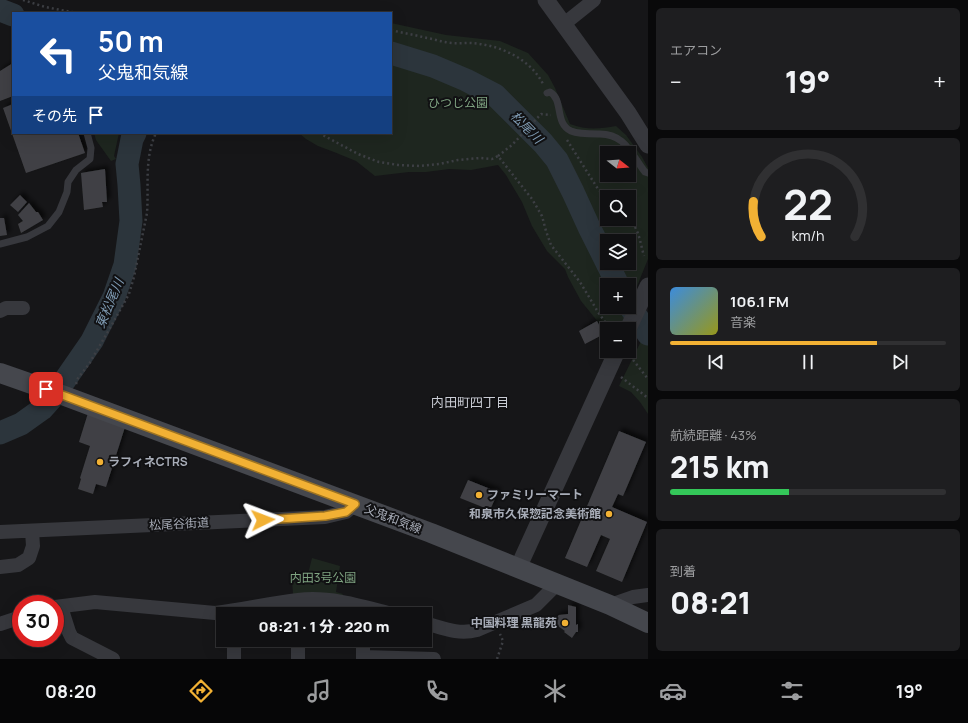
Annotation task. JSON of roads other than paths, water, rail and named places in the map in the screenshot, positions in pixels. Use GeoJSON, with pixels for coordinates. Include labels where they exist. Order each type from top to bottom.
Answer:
{"type":"FeatureCollection","features":[{"type":"Feature","properties":{"kind":"main road","name":"父鬼和気線"},"geometry":{"type":"LineString","coordinates":[[0,373],[431,533],[558,583],[648,623]]}},
{"type":"Feature","properties":{"kind":"street"},"geometry":{"type":"LineString","coordinates":[[546,0],[628,113],[648,145]]}},
{"type":"Feature","properties":{"kind":"street"},"geometry":{"type":"LineString","coordinates":[[564,24],[594,0]]}},
{"type":"Feature","properties":{"kind":"street"},"geometry":{"type":"LineString","coordinates":[[631,322],[647,288]]}},
{"type":"Feature","properties":{"kind":"street"},"geometry":{"type":"LineString","coordinates":[[0,311],[6,308],[23,308]]}},
{"type":"Feature","properties":{"kind":"street"},"geometry":{"type":"LineString","coordinates":[[518,568],[614,358]]}},
{"type":"Feature","properties":{"kind":"street","name":"松尾谷街道"},"geometry":{"type":"LineString","coordinates":[[0,532],[325,516],[346,512],[355,504]]}},
{"type":"Feature","properties":{"kind":"street"},"geometry":{"type":"LineString","coordinates":[[0,567],[18,565],[29,558],[33,546],[32,531]]}},
{"type":"Feature","properties":{"kind":"street"},"geometry":{"type":"LineString","coordinates":[[432,625],[455,632],[477,630],[536,605],[558,583]]}},
{"type":"Feature","properties":{"kind":"street"},"geometry":{"type":"LineString","coordinates":[[610,605],[633,597],[648,596]]}},
{"type":"Feature","properties":{"kind":"street"},"geometry":{"type":"LineString","coordinates":[[262,607],[299,600],[330,600],[353,607]]}},
{"type":"Feature","properties":{"kind":"street"},"geometry":{"type":"LineString","coordinates":[[299,600],[299,607]]}},
{"type":"Feature","properties":{"kind":"street"},"geometry":{"type":"LineString","coordinates":[[64,606],[95,602],[216,613]]}},
{"type":"Feature","properties":{"kind":"street"},"geometry":{"type":"LineString","coordinates":[[0,624],[12,620]]}},
{"type":"Feature","properties":{"kind":"street"},"geometry":{"type":"LineString","coordinates":[[64,621],[72,638],[113,659]]}},
{"type":"Feature","properties":{"kind":"street"},"geometry":{"type":"LineString","coordinates":[[234,647],[234,659]]}},
{"type":"Feature","properties":{"kind":"street"},"geometry":{"type":"LineString","coordinates":[[298,647],[298,659]]}},
{"type":"Feature","properties":{"kind":"street"},"geometry":{"type":"LineString","coordinates":[[363,647],[363,658],[434,659]]}},
{"type":"Feature","properties":{"kind":"lane"},"geometry":{"type":"LineString","coordinates":[[547,93],[550,92],[554,94],[557,99],[561,120],[565,127],[571,131],[606,134],[617,137],[626,145],[645,172],[648,173]]}},
{"type":"Feature","properties":{"kind":"lane"},"geometry":{"type":"LineString","coordinates":[[0,244],[27,237],[48,226],[59,212],[67,192],[68,182],[76,170],[90,159],[91,148],[87,134]]}},
{"type":"Feature","properties":{"kind":"waterway","name":"松尾川"},"geometry":{"type":"LineString","coordinates":[[0,10],[12,15]]}},
{"type":"Feature","properties":{"kind":"waterway","name":"松尾川"},"geometry":{"type":"LineString","coordinates":[[392,53],[433,66],[466,80],[495,95],[543,143],[557,160],[600,249]]}},
{"type":"Feature","properties":{"kind":"waterway","name":"東松尾川"},"geometry":{"type":"LineString","coordinates":[[0,433],[21,424],[42,409],[51,399],[92,341],[114,297],[125,265],[131,221],[127,164],[132,139],[134,134]]}},
{"type":"Feature","properties":{"kind":"waterway","name":"松尾川"},"geometry":{"type":"LineString","coordinates":[[610,270],[614,278]]}},
{"type":"Feature","properties":{"kind":"waterway","name":"松尾川"},"geometry":{"type":"LineString","coordinates":[[635,314],[648,334]]}},
{"type":"Feature","properties":{"kind":"place","name":"ラフィネCTRS"},"geometry":{"type":"Point","coordinates":[100,462]}},
{"type":"Feature","properties":{"kind":"place","name":"ファミリーマート"},"geometry":{"type":"Point","coordinates":[479,495]}},
{"type":"Feature","properties":{"kind":"place","name":"和泉市久保惣記念美術館"},"geometry":{"type":"Point","coordinates":[609,514]}},
{"type":"Feature","properties":{"kind":"place","name":"中国料理 黒龍苑"},"geometry":{"type":"Point","coordinates":[565,623]}},
{"type":"Feature","properties":{"kind":"district","name":"内田町四丁目"},"geometry":{"type":"Point","coordinates":[470,402]}},
{"type":"Feature","properties":{"kind":"park label","name":"ひつじ公園"},"geometry":{"type":"Point","coordinates":[458,103]}},
{"type":"Feature","properties":{"kind":"park label","name":"内田3号公園"},"geometry":{"type":"Point","coordinates":[323,578]}}]}
